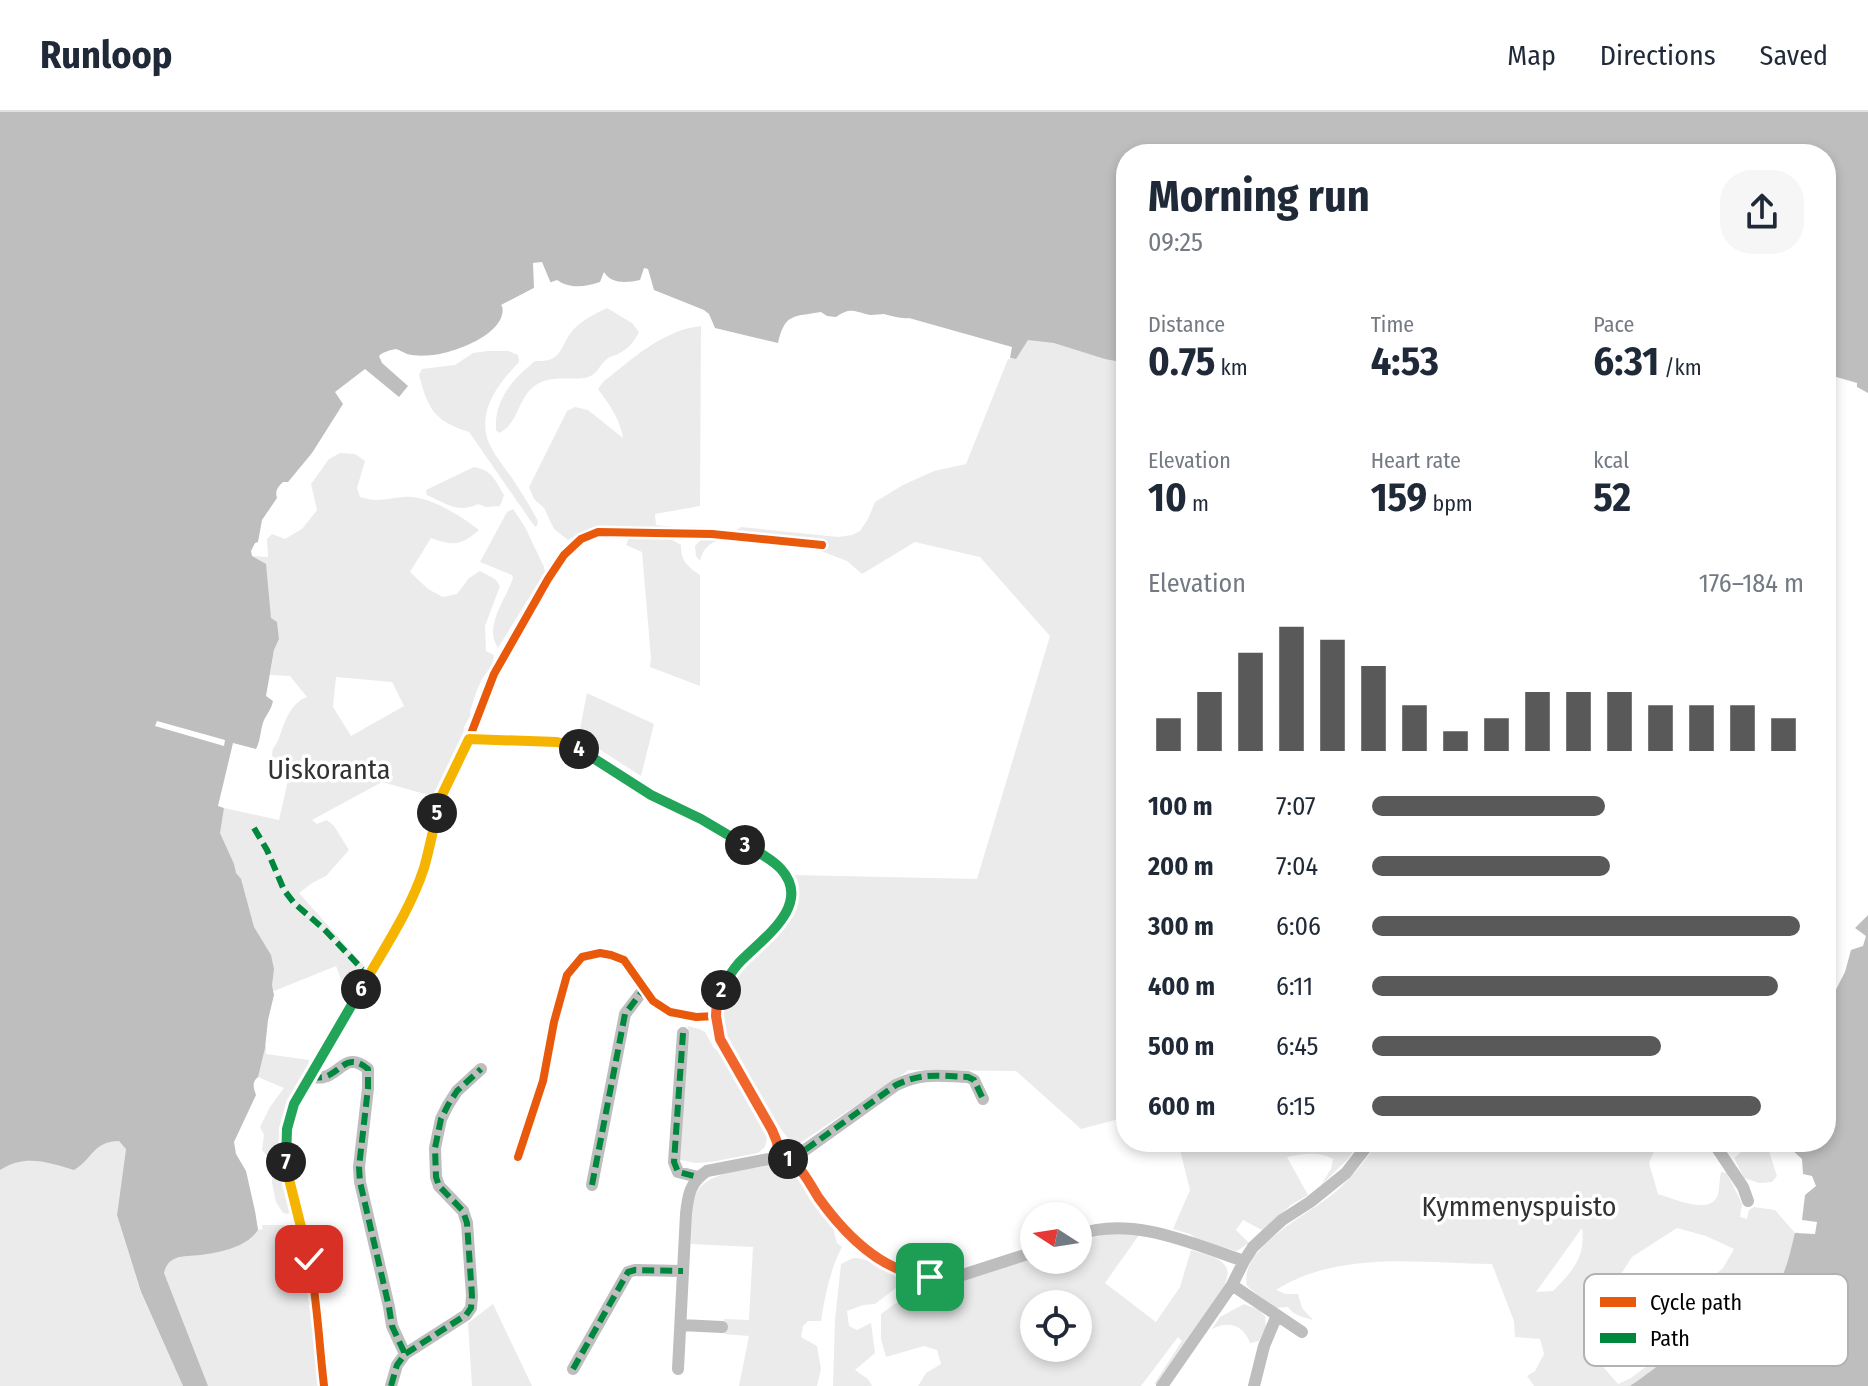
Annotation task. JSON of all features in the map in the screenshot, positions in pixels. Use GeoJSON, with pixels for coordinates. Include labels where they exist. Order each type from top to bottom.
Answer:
{"type":"FeatureCollection","features":[{"type":"Feature","properties":{"kind":"street"},"geometry":{"type":"LineString","coordinates":[[324,1386],[309,1259],[287,1171],[285,1149],[290,1114],[407,907],[424,867],[442,795],[469,739],[486,691],[519,628],[564,555],[581,539],[598,532],[712,534],[822,545]]}},
{"type":"Feature","properties":{"kind":"street"},"geometry":{"type":"LineString","coordinates":[[469,739],[569,745],[651,795],[701,819],[769,859],[781,869],[791,887],[785,916],[732,971],[717,1000],[716,1016],[696,1017],[670,1012],[653,1001],[624,960],[611,955],[582,957],[567,975],[543,1081],[518,1157]]}},
{"type":"Feature","properties":{"kind":"street"},"geometry":{"type":"LineString","coordinates":[[592,1185],[625,1014],[644,989]]}},
{"type":"Feature","properties":{"kind":"street"},"geometry":{"type":"LineString","coordinates":[[683,1033],[674,1162],[678,1172],[698,1177]]}},
{"type":"Feature","properties":{"kind":"street"},"geometry":{"type":"LineString","coordinates":[[310,1077],[330,1075],[343,1064],[364,1065],[368,1069],[360,1182],[392,1326],[405,1354]]}},
{"type":"Feature","properties":{"kind":"street"},"geometry":{"type":"LineString","coordinates":[[391,1386],[397,1365],[405,1354],[459,1321],[471,1308],[467,1223],[463,1211],[439,1186],[435,1148],[441,1119],[448,1105],[457,1091],[481,1069]]}},
{"type":"Feature","properties":{"kind":"street"},"geometry":{"type":"LineString","coordinates":[[678,1369],[688,1194],[698,1177],[718,1168],[785,1158],[910,1078],[921,1075],[968,1077],[974,1080],[983,1099]]}},
{"type":"Feature","properties":{"kind":"street"},"geometry":{"type":"LineString","coordinates":[[1162,1386],[1232,1285],[1253,1247],[1282,1220],[1346,1173],[1362,1152]]}},
{"type":"Feature","properties":{"kind":"street"},"geometry":{"type":"LineString","coordinates":[[1720,1152],[1743,1187],[1748,1201]]}},
{"type":"Feature","properties":{"kind":"street"},"geometry":{"type":"LineString","coordinates":[[785,1158],[853,1239],[881,1260],[904,1271],[950,1279],[1020,1256]]}},
{"type":"Feature","properties":{"kind":"street"},"geometry":{"type":"LineString","coordinates":[[1092,1230],[1145,1230],[1244,1261]]}},
{"type":"Feature","properties":{"kind":"street"},"geometry":{"type":"LineString","coordinates":[[573,1369],[628,1272],[683,1271]]}},
{"type":"Feature","properties":{"kind":"street"},"geometry":{"type":"LineString","coordinates":[[1232,1285],[1302,1332]]}},
{"type":"Feature","properties":{"kind":"street"},"geometry":{"type":"LineString","coordinates":[[1254,1386],[1264,1346],[1277,1315]]}},
{"type":"Feature","properties":{"kind":"street"},"geometry":{"type":"LineString","coordinates":[[681,1325],[722,1327]]}},
{"type":"Feature","properties":{"kind":"green space"},"geometry":{"type":"Polygon","coordinates":[[[607,308],[632,323],[639,332],[630,345],[608,358],[589,377],[554,379],[536,385],[525,396],[511,423],[499,433],[496,430],[498,409],[512,383],[535,361],[556,356],[577,326],[607,308]]]}},
{"type":"Feature","properties":{"kind":"green space"},"geometry":{"type":"Polygon","coordinates":[[[1028,324],[1116,334],[1116,1120],[1081,1129],[1016,1071],[909,1070],[794,1147],[727,1038],[723,1010],[730,988],[790,919],[797,899],[793,875],[977,879],[1050,636],[980,557],[915,542],[862,574],[847,561],[821,551],[721,540],[707,547],[700,561],[695,546],[705,539],[741,527],[838,537],[860,531],[875,502],[934,471],[966,464],[1008,359],[1016,359],[1028,324]]]}},
{"type":"Feature","properties":{"kind":"green space"},"geometry":{"type":"Polygon","coordinates":[[[701,326],[700,506],[655,514],[656,525],[681,528],[579,534],[568,540],[554,529],[529,487],[567,411],[575,407],[588,410],[623,438],[617,418],[598,389],[650,346],[674,333],[701,326]]]}},
{"type":"Feature","properties":{"kind":"green space"},"geometry":{"type":"Polygon","coordinates":[[[508,351],[518,355],[519,362],[499,385],[489,403],[486,434],[493,451],[538,521],[535,527],[469,432],[448,423],[434,412],[419,375],[422,369],[455,365],[473,353],[508,351]]]}},
{"type":"Feature","properties":{"kind":"green space","name":"Uiskoranta"},"geometry":{"type":"Polygon","coordinates":[[[340,453],[355,454],[365,461],[357,488],[360,497],[377,500],[404,497],[423,499],[453,512],[479,530],[456,543],[431,538],[410,572],[428,589],[443,597],[457,594],[469,578],[480,571],[495,579],[500,586],[485,626],[486,651],[494,655],[493,662],[477,689],[457,754],[432,796],[382,782],[312,820],[317,824],[327,820],[349,850],[326,876],[299,893],[364,966],[352,992],[347,995],[336,966],[274,991],[192,814],[221,820],[224,808],[279,820],[289,776],[275,771],[272,752],[292,708],[307,697],[290,676],[270,675],[279,639],[277,623],[259,617],[251,551],[252,556],[268,557],[267,539],[272,534],[285,539],[302,529],[317,510],[311,484],[329,459],[340,453]],[[336,677],[333,707],[351,736],[404,706],[392,682],[336,677]]]}},
{"type":"Feature","properties":{"kind":"green space"},"geometry":{"type":"Polygon","coordinates":[[[474,467],[489,473],[495,480],[504,495],[500,506],[478,504],[458,508],[427,495],[426,490],[474,467]]]}},
{"type":"Feature","properties":{"kind":"green space"},"geometry":{"type":"Polygon","coordinates":[[[513,509],[525,527],[545,572],[498,648],[494,640],[494,622],[513,578],[480,562],[507,512],[513,509]]]}},
{"type":"Feature","properties":{"kind":"green space"},"geometry":{"type":"Polygon","coordinates":[[[630,536],[667,537],[681,545],[686,563],[700,575],[700,686],[650,667],[642,552],[626,545],[630,536]]]}},
{"type":"Feature","properties":{"kind":"green space"},"geometry":{"type":"Polygon","coordinates":[[[587,693],[654,724],[641,776],[579,734],[587,693]]]}},
{"type":"Feature","properties":{"kind":"green space"},"geometry":{"type":"Polygon","coordinates":[[[72,1005],[126,1149],[117,1215],[141,1293],[183,1386],[0,1386],[0,1071],[72,1005]]]}},
{"type":"Feature","properties":{"kind":"green space"},"geometry":{"type":"Polygon","coordinates":[[[688,1026],[705,1032],[714,1048],[722,1054],[767,1138],[765,1147],[758,1153],[711,1162],[680,1160],[688,1026]]]}},
{"type":"Feature","properties":{"kind":"green space"},"geometry":{"type":"Polygon","coordinates":[[[266,1044],[266,1054],[309,1060],[289,1100],[280,1132],[282,1172],[292,1212],[288,1214],[283,1213],[276,1202],[272,1162],[262,1150],[264,1135],[260,1127],[284,1088],[258,1077],[254,1072],[266,1044]]]}},
{"type":"Feature","properties":{"kind":"green space"},"geometry":{"type":"Polygon","coordinates":[[[1180,1152],[1353,1152],[1321,1185],[1333,1159],[1317,1154],[1287,1157],[1308,1195],[1262,1230],[1243,1220],[1236,1230],[1249,1243],[1237,1251],[1173,1229],[1190,1190],[1180,1152]]]}},
{"type":"Feature","properties":{"kind":"green space","name":"Kymmenyspuisto"},"geometry":{"type":"Polygon","coordinates":[[[1371,1152],[1654,1152],[1649,1163],[1658,1194],[1689,1204],[1706,1205],[1717,1197],[1721,1172],[1727,1173],[1742,1204],[1740,1217],[1747,1219],[1749,1210],[1754,1207],[1775,1210],[1795,1233],[1798,1232],[1793,1274],[1716,1274],[1734,1249],[1706,1236],[1677,1228],[1632,1257],[1621,1274],[1584,1274],[1584,1366],[1602,1366],[1618,1384],[1647,1366],[1668,1369],[1672,1386],[1534,1386],[1527,1376],[1535,1371],[1544,1354],[1540,1339],[1515,1337],[1514,1321],[1492,1264],[1409,1261],[1353,1264],[1300,1277],[1276,1290],[1298,1294],[1302,1308],[1313,1320],[1296,1314],[1288,1307],[1274,1308],[1247,1286],[1247,1272],[1264,1245],[1340,1188],[1371,1152]],[[1582,1228],[1536,1292],[1553,1291],[1576,1263],[1582,1247],[1582,1228]]]}},
{"type":"Feature","properties":{"kind":"green space"},"geometry":{"type":"Polygon","coordinates":[[[1741,1152],[1769,1152],[1777,1176],[1772,1182],[1759,1183],[1744,1178],[1734,1158],[1741,1152]]]}},
{"type":"Feature","properties":{"kind":"green space"},"geometry":{"type":"Polygon","coordinates":[[[771,1165],[794,1174],[833,1228],[837,1243],[842,1247],[828,1283],[821,1321],[808,1321],[803,1326],[801,1337],[817,1346],[821,1369],[817,1386],[739,1386],[749,1336],[724,1334],[724,1319],[749,1320],[753,1247],[691,1244],[692,1210],[698,1190],[726,1173],[771,1165]]]}},
{"type":"Feature","properties":{"kind":"green space"},"geometry":{"type":"Polygon","coordinates":[[[255,1211],[258,1230],[263,1229],[262,1225],[296,1225],[320,1386],[206,1386],[153,1249],[255,1211]]]}},
{"type":"Feature","properties":{"kind":"green space"},"geometry":{"type":"Polygon","coordinates":[[[1112,1233],[1139,1235],[1105,1283],[1156,1322],[1180,1287],[1191,1250],[1214,1257],[1225,1265],[1227,1271],[1223,1287],[1158,1383],[1154,1384],[1182,1341],[1178,1337],[1141,1386],[918,1386],[926,1373],[941,1364],[937,1350],[924,1346],[886,1357],[881,1339],[881,1314],[925,1282],[965,1280],[1020,1262],[1020,1274],[1092,1274],[1092,1238],[1112,1233]]]}},
{"type":"Feature","properties":{"kind":"green space"},"geometry":{"type":"Polygon","coordinates":[[[853,1258],[881,1266],[905,1281],[875,1304],[847,1311],[849,1326],[857,1330],[871,1323],[875,1353],[855,1370],[872,1386],[833,1386],[841,1264],[853,1258]]]}},
{"type":"Feature","properties":{"kind":"green space"},"geometry":{"type":"Polygon","coordinates":[[[493,1304],[532,1386],[472,1386],[468,1323],[493,1304]]]}},
{"type":"Feature","properties":{"kind":"green space"},"geometry":{"type":"Polygon","coordinates":[[[1244,1304],[1265,1316],[1266,1327],[1259,1341],[1250,1343],[1244,1332],[1235,1326],[1224,1325],[1212,1329],[1220,1317],[1244,1304]]]}},
{"type":"Feature","properties":{"kind":"shaded area"},"geometry":{"type":"Polygon","coordinates":[[[0,112],[1868,112],[1868,393],[1857,387],[1857,383],[1836,377],[1836,144],[1116,144],[1116,361],[1054,343],[1028,340],[1016,359],[1010,358],[1012,347],[909,318],[853,311],[836,317],[821,312],[792,318],[784,326],[778,343],[715,328],[704,310],[654,290],[648,269],[644,268],[640,280],[635,281],[615,281],[604,272],[600,282],[589,285],[572,286],[557,280],[534,288],[502,305],[502,315],[497,324],[489,333],[466,346],[426,356],[410,355],[396,349],[382,353],[379,356],[382,363],[408,386],[399,397],[365,369],[335,392],[343,404],[312,453],[288,482],[283,482],[278,488],[277,498],[262,520],[258,542],[251,551],[252,556],[266,564],[271,618],[277,622],[279,639],[274,650],[266,696],[273,701],[256,749],[233,743],[218,806],[224,808],[220,833],[241,879],[254,927],[271,955],[274,969],[274,995],[265,1048],[254,1083],[256,1095],[234,1142],[236,1154],[246,1171],[258,1230],[235,1247],[175,1258],[164,1273],[208,1386],[183,1386],[141,1292],[117,1215],[126,1149],[119,1141],[98,1147],[74,1170],[45,1162],[27,1161],[0,1170],[0,112]]]}},
{"type":"Feature","properties":{"kind":"shaded area"},"geometry":{"type":"Polygon","coordinates":[[[1868,915],[1868,1386],[1630,1386],[1658,1366],[1848,1366],[1848,1274],[1783,1274],[1795,1233],[1815,1234],[1817,1222],[1802,1220],[1805,1195],[1816,1186],[1812,1176],[1803,1174],[1802,1159],[1794,1152],[1836,1152],[1836,990],[1851,950],[1863,946],[1866,936],[1855,928],[1868,915]]]}},
{"type":"Feature","properties":{"kind":"pier"},"geometry":{"type":"Polygon","coordinates":[[[542,262],[552,286],[534,291],[504,309],[501,305],[534,288],[533,263],[542,262]]]}},
{"type":"Feature","properties":{"kind":"pier"},"geometry":{"type":"Polygon","coordinates":[[[157,721],[225,740],[224,746],[155,726],[157,721]]]}},
{"type":"Feature","properties":{"kind":"marked path"},"geometry":{"type":"LineString","coordinates":[[254,828],[284,890],[294,903],[369,976]]}},
{"type":"Feature","properties":{"kind":"marked path"},"geometry":{"type":"LineString","coordinates":[[592,1185],[625,1014],[644,989]]}},
{"type":"Feature","properties":{"kind":"marked path"},"geometry":{"type":"LineString","coordinates":[[683,1033],[674,1162],[678,1172],[698,1177]]}},
{"type":"Feature","properties":{"kind":"marked path"},"geometry":{"type":"LineString","coordinates":[[310,1077],[330,1075],[354,1062],[368,1069],[360,1182],[392,1326],[405,1354]]}},
{"type":"Feature","properties":{"kind":"marked path"},"geometry":{"type":"LineString","coordinates":[[391,1386],[397,1365],[405,1354],[466,1315],[471,1308],[467,1223],[463,1211],[439,1186],[435,1148],[441,1119],[448,1105],[457,1091],[481,1069]]}},
{"type":"Feature","properties":{"kind":"marked path"},"geometry":{"type":"LineString","coordinates":[[791,1160],[896,1085],[915,1078],[968,1077],[974,1080],[983,1099]]}},
{"type":"Feature","properties":{"kind":"marked path"},"geometry":{"type":"LineString","coordinates":[[573,1369],[628,1272],[683,1271]]}},
{"type":"Feature","properties":{"kind":"cycle path"},"geometry":{"type":"LineString","coordinates":[[324,1386],[312,1272],[287,1162],[288,1124],[294,1104],[407,907],[424,867],[442,795],[469,739],[494,674],[548,579],[564,555],[581,539],[598,532],[712,534],[822,545]]}},
{"type":"Feature","properties":{"kind":"cycle path"},"geometry":{"type":"LineString","coordinates":[[469,739],[569,745],[651,795],[701,819],[769,859],[786,875],[791,895],[785,916],[732,971],[721,990],[716,1008],[720,1039],[772,1130],[779,1157]]}},
{"type":"Feature","properties":{"kind":"cycle path"},"geometry":{"type":"LineString","coordinates":[[518,1157],[543,1081],[567,975],[582,957],[600,953],[624,960],[653,1001],[670,1012],[696,1017],[716,1016]]}},
{"type":"Feature","properties":{"kind":"route"},"geometry":{"type":"LineString","coordinates":[[309,1259],[287,1171],[285,1149],[290,1114],[407,907],[424,867],[442,795],[469,739],[569,745],[651,795],[701,819],[781,869],[791,887],[788,910],[781,922],[732,971],[721,990],[716,1016],[720,1039],[772,1130],[779,1157],[796,1164],[853,1239],[888,1265],[914,1275],[930,1277]]}}]}
